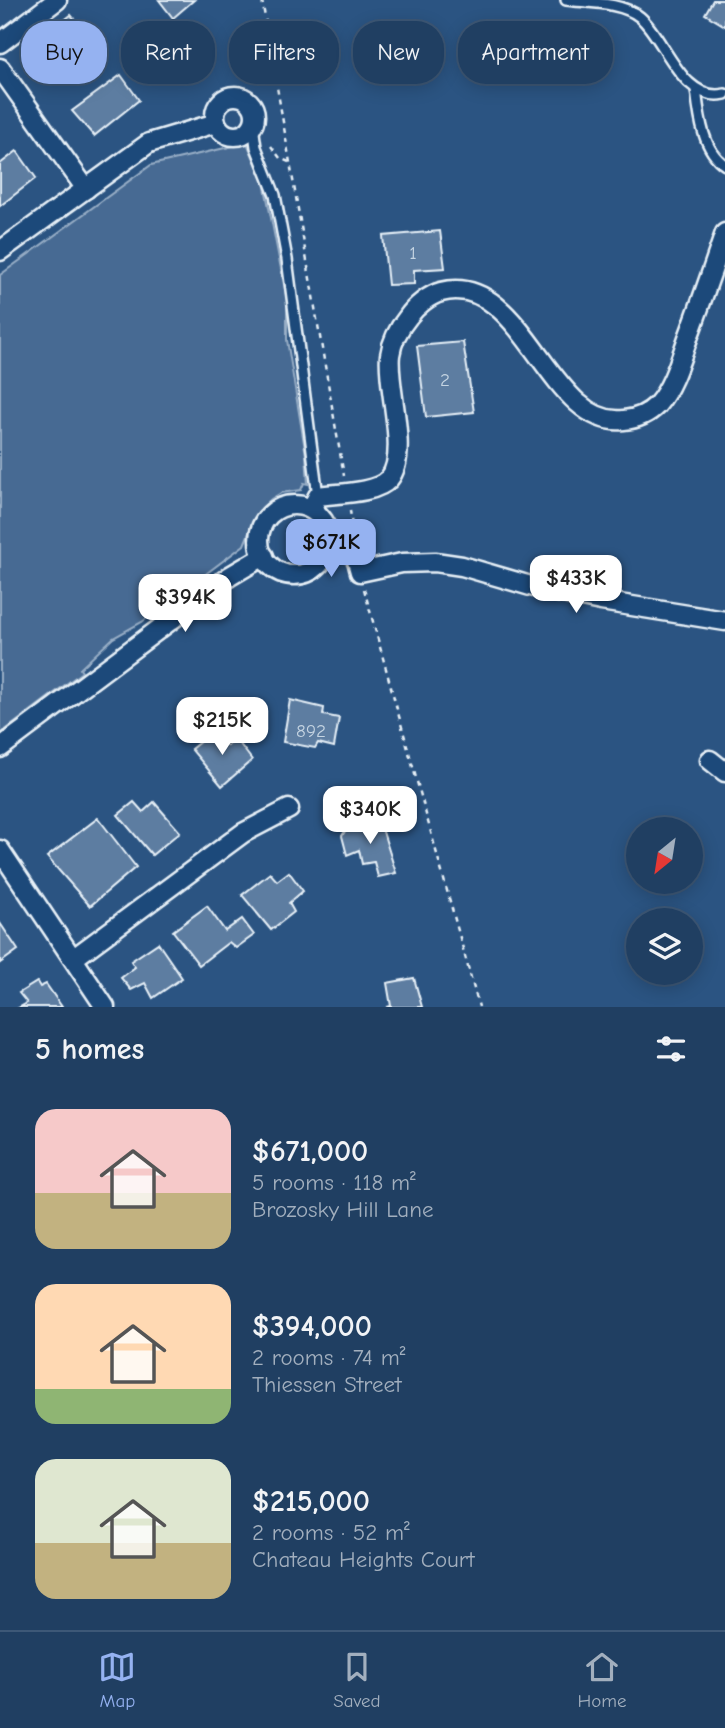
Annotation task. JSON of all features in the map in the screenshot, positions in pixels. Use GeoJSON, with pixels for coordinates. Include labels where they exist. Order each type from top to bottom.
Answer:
{"type":"FeatureCollection","features":[{"type":"Feature","properties":{"kind":"street"},"geometry":{"type":"LineString","coordinates":[[0,43],[57,0]]}},
{"type":"Feature","properties":{"kind":"street"},"geometry":{"type":"LineString","coordinates":[[0,68],[86,188]]}},
{"type":"Feature","properties":{"kind":"street"},"geometry":{"type":"LineString","coordinates":[[232,96],[246,99],[254,111],[253,125],[237,136],[224,134],[216,123],[216,109],[220,103],[232,96]]}},
{"type":"Feature","properties":{"kind":"street"},"geometry":{"type":"LineString","coordinates":[[0,251],[149,144],[216,123]]}},
{"type":"Feature","properties":{"kind":"street"},"geometry":{"type":"LineString","coordinates":[[315,503],[327,528],[329,542],[326,554],[319,564],[300,574],[276,570],[264,556],[259,536],[270,514],[280,507],[315,503],[371,490],[388,480],[398,459],[390,355],[398,329],[414,308],[439,292],[464,289],[487,298],[508,317],[570,394],[591,414],[616,421],[638,419],[656,406],[673,378],[725,233]]}},
{"type":"Feature","properties":{"kind":"street"},"geometry":{"type":"LineString","coordinates":[[329,542],[356,557],[360,572],[401,563],[435,562],[601,601],[725,621]]}},
{"type":"Feature","properties":{"kind":"street"},"geometry":{"type":"LineString","coordinates":[[0,748],[230,576],[264,556]]}},
{"type":"Feature","properties":{"kind":"street"},"geometry":{"type":"LineString","coordinates":[[710,760],[725,772]]}},
{"type":"Feature","properties":{"kind":"street"},"geometry":{"type":"LineString","coordinates":[[74,958],[243,833],[289,809]]}},
{"type":"Feature","properties":{"kind":"street"},"geometry":{"type":"LineString","coordinates":[[0,850],[105,1007]]}},
{"type":"Feature","properties":{"kind":"lane"},"geometry":{"type":"LineString","coordinates":[[566,0],[619,7],[640,17],[683,77],[696,89],[718,95],[725,94]]}},
{"type":"Feature","properties":{"kind":"lane"},"geometry":{"type":"LineString","coordinates":[[696,89],[699,121],[716,159],[725,165]]}},
{"type":"Feature","properties":{"kind":"lane"},"geometry":{"type":"LineString","coordinates":[[253,125],[256,147],[275,195],[287,259],[315,503]]}},
{"type":"Feature","properties":{"kind":"shaded area"},"geometry":{"type":"Polygon","coordinates":[[[247,143],[264,182],[287,300],[287,340],[306,455],[308,484],[304,483],[301,490],[281,493],[271,499],[253,523],[244,545],[142,622],[113,638],[80,669],[82,672],[0,734],[0,275],[151,165],[247,143]]]}},
{"type":"Feature","properties":{"kind":"building"},"geometry":{"type":"Polygon","coordinates":[[[159,0],[194,0],[173,18],[159,0]]]}},
{"type":"Feature","properties":{"kind":"building"},"geometry":{"type":"Polygon","coordinates":[[[713,0],[725,0],[725,26],[705,14],[713,0]]]}},
{"type":"Feature","properties":{"kind":"building"},"geometry":{"type":"Polygon","coordinates":[[[71,15],[76,21],[63,21],[71,15]]]}},
{"type":"Feature","properties":{"kind":"building"},"geometry":{"type":"Polygon","coordinates":[[[121,75],[121,84],[127,84],[139,100],[94,136],[72,111],[121,75]]]}},
{"type":"Feature","properties":{"kind":"building"},"geometry":{"type":"Polygon","coordinates":[[[17,151],[36,178],[0,206],[0,164],[17,151]]]}},
{"type":"Feature","properties":{"kind":"building"},"geometry":{"type":"Polygon","coordinates":[[[440,231],[445,268],[414,270],[414,284],[388,285],[383,236],[440,231]]]}},
{"type":"Feature","properties":{"kind":"building"},"geometry":{"type":"Polygon","coordinates":[[[463,342],[474,412],[426,417],[417,346],[463,342]]]}},
{"type":"Feature","properties":{"kind":"building"},"geometry":{"type":"Polygon","coordinates":[[[290,700],[324,708],[323,715],[339,718],[334,747],[318,743],[315,748],[283,742],[290,700]]]}},
{"type":"Feature","properties":{"kind":"building"},"geometry":{"type":"Polygon","coordinates":[[[215,730],[227,746],[236,739],[252,760],[222,786],[191,749],[215,730]]]}},
{"type":"Feature","properties":{"kind":"building"},"geometry":{"type":"Polygon","coordinates":[[[134,802],[143,812],[154,802],[180,832],[152,855],[118,815],[134,802]]]}},
{"type":"Feature","properties":{"kind":"building"},"geometry":{"type":"Polygon","coordinates":[[[98,818],[136,867],[90,906],[47,857],[98,818]]]}},
{"type":"Feature","properties":{"kind":"building"},"geometry":{"type":"Polygon","coordinates":[[[379,819],[396,873],[378,877],[374,862],[362,864],[359,850],[347,855],[342,836],[349,825],[379,819]]]}},
{"type":"Feature","properties":{"kind":"building"},"geometry":{"type":"Polygon","coordinates":[[[289,872],[303,891],[289,903],[294,912],[271,930],[242,895],[270,873],[277,881],[289,872]]]}},
{"type":"Feature","properties":{"kind":"building"},"geometry":{"type":"Polygon","coordinates":[[[207,906],[225,931],[242,919],[254,935],[236,948],[229,942],[199,965],[173,931],[207,906]]]}},
{"type":"Feature","properties":{"kind":"building"},"geometry":{"type":"Polygon","coordinates":[[[0,923],[18,950],[0,963],[0,923]]]}},
{"type":"Feature","properties":{"kind":"building"},"geometry":{"type":"Polygon","coordinates":[[[158,943],[182,978],[153,998],[145,983],[131,990],[121,978],[135,967],[131,961],[158,943]]]}},
{"type":"Feature","properties":{"kind":"building"},"geometry":{"type":"Polygon","coordinates":[[[414,978],[422,1007],[387,1007],[391,1006],[387,983],[414,978]]]}},
{"type":"Feature","properties":{"kind":"building"},"geometry":{"type":"Polygon","coordinates":[[[37,982],[40,987],[46,984],[62,1007],[20,1007],[27,1003],[19,993],[37,982]]]}}]}
